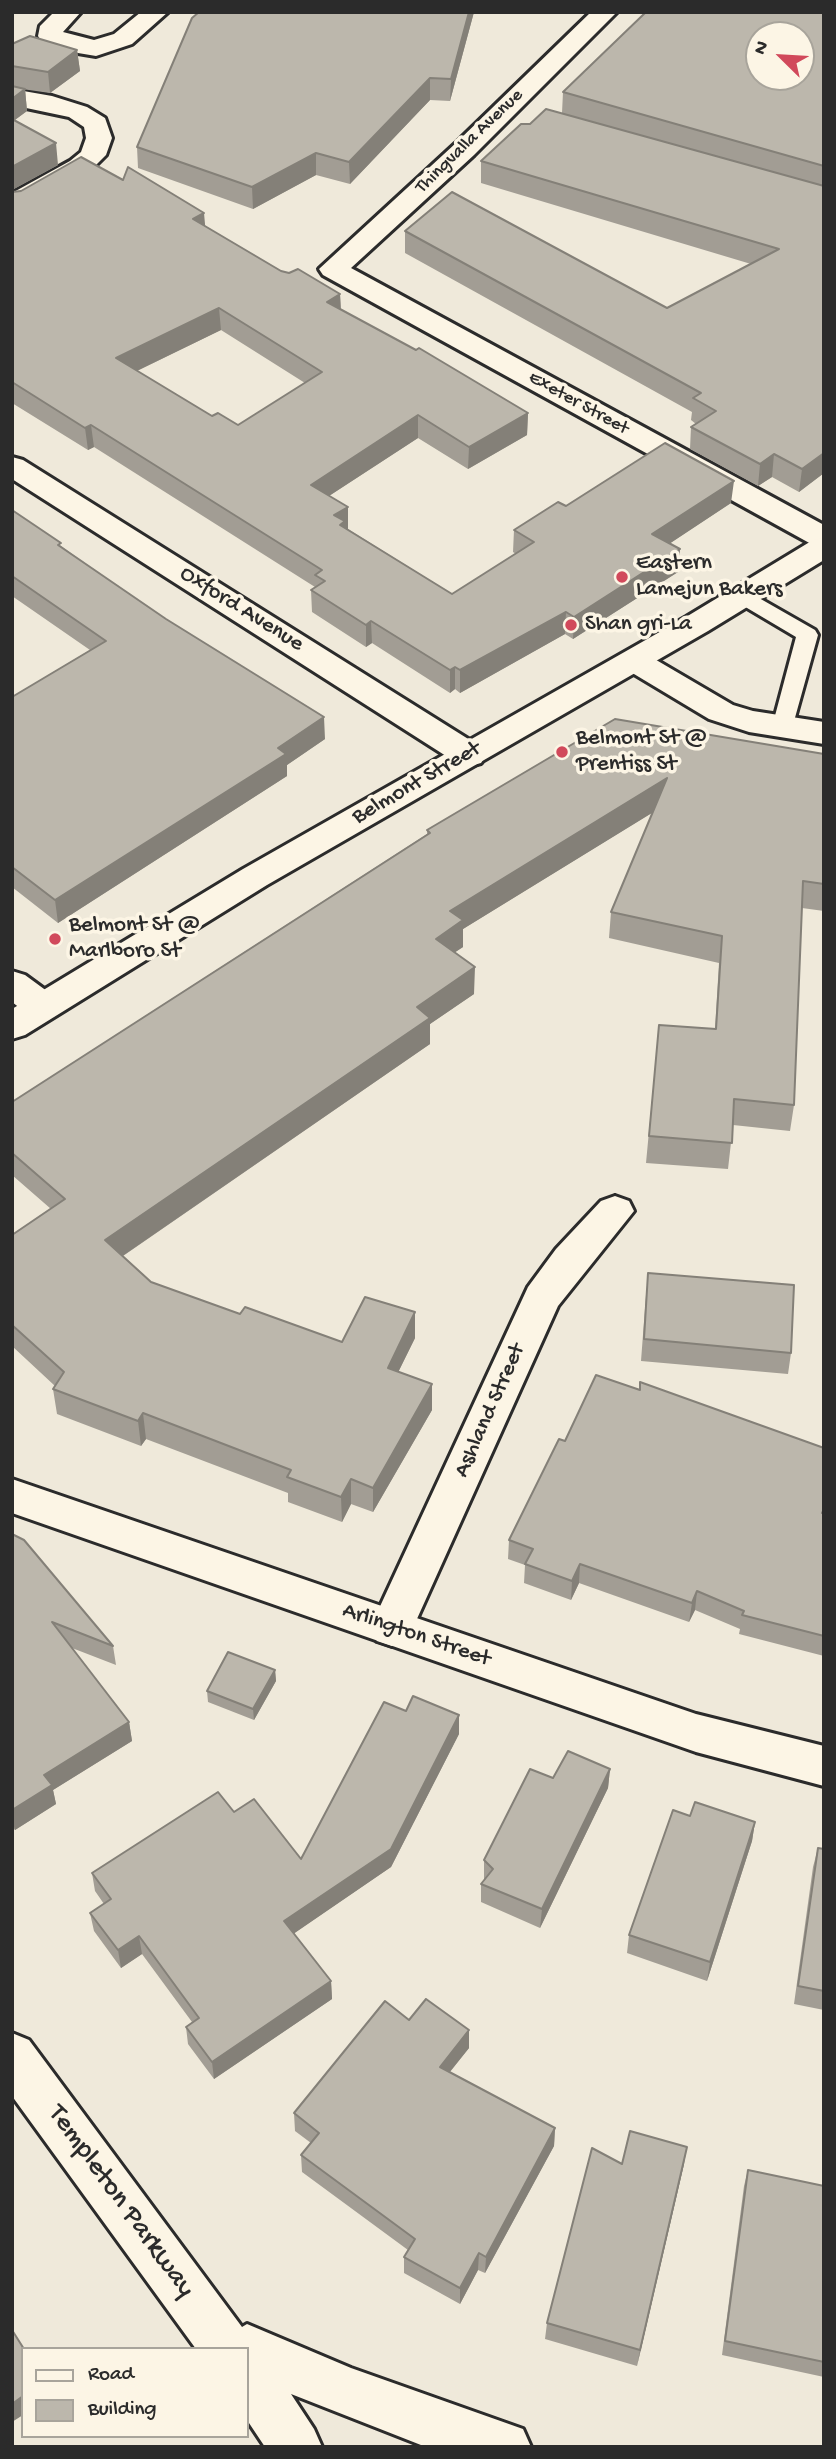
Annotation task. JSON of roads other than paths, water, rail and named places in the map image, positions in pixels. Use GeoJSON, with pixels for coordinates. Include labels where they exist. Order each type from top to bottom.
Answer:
{"type":"FeatureCollection","features":[{"type":"Feature","properties":{"kind":"street"},"geometry":{"type":"LineString","coordinates":[[69,12],[51,26],[50,36],[89,48],[103,47],[123,39],[156,12]]}},
{"type":"Feature","properties":{"kind":"street","name":"Thingvalla Avenue"},"geometry":{"type":"LineString","coordinates":[[333,269],[466,149],[504,108],[605,12]]}},
{"type":"Feature","properties":{"kind":"street"},"geometry":{"type":"LineString","coordinates":[[12,97],[79,112],[96,124],[99,138],[93,155],[79,167],[12,204]]}},
{"type":"Feature","properties":{"kind":"street"},"geometry":{"type":"LineString","coordinates":[[504,108],[531,116]]}},
{"type":"Feature","properties":{"kind":"street","name":"Exeter Street"},"geometry":{"type":"LineString","coordinates":[[333,269],[824,538]]}},
{"type":"Feature","properties":{"kind":"street","name":"Oxford Avenue"},"geometry":{"type":"LineString","coordinates":[[12,466],[470,755]]}},
{"type":"Feature","properties":{"kind":"street","name":"Belmont Street"},"geometry":{"type":"LineString","coordinates":[[12,1026],[276,865],[635,661],[824,547]]}},
{"type":"Feature","properties":{"kind":"street"},"geometry":{"type":"LineString","coordinates":[[635,661],[722,712],[783,727],[824,733]]}},
{"type":"Feature","properties":{"kind":"street"},"geometry":{"type":"LineString","coordinates":[[12,984],[42,1006]]}},
{"type":"Feature","properties":{"kind":"street","name":"Ashland Street"},"geometry":{"type":"LineString","coordinates":[[392,1628],[542,1298],[570,1260],[615,1211]]}},
{"type":"Feature","properties":{"kind":"street","name":"Arlington Street"},"geometry":{"type":"LineString","coordinates":[[12,1496],[696,1733],[824,1766]]}},
{"type":"Feature","properties":{"kind":"street","name":"Templeton Parkway"},"geometry":{"type":"LineString","coordinates":[[12,2056],[232,2347]]}},
{"type":"Feature","properties":{"kind":"street"},"geometry":{"type":"LineString","coordinates":[[248,2357],[505,2447]]}},
{"type":"Feature","properties":{"kind":"street","name":"Templeton Parkway"},"geometry":{"type":"LineString","coordinates":[[248,2371],[296,2447]]}},
{"type":"Feature","properties":{"kind":"lane"},"geometry":{"type":"LineString","coordinates":[[745,597],[807,635],[783,727]]}},
{"type":"Feature","properties":{"kind":"place","name":"Eastern Lamejun Bakers"},"geometry":{"type":"Point","coordinates":[622,577]}},
{"type":"Feature","properties":{"kind":"place","name":"Shan gri-La"},"geometry":{"type":"Point","coordinates":[571,625]}},
{"type":"Feature","properties":{"kind":"place","name":"Belmont St @ Prentiss St"},"geometry":{"type":"Point","coordinates":[562,752]}},
{"type":"Feature","properties":{"kind":"place","name":"Belmont St @ Marlboro St"},"geometry":{"type":"Point","coordinates":[55,939]}}]}
